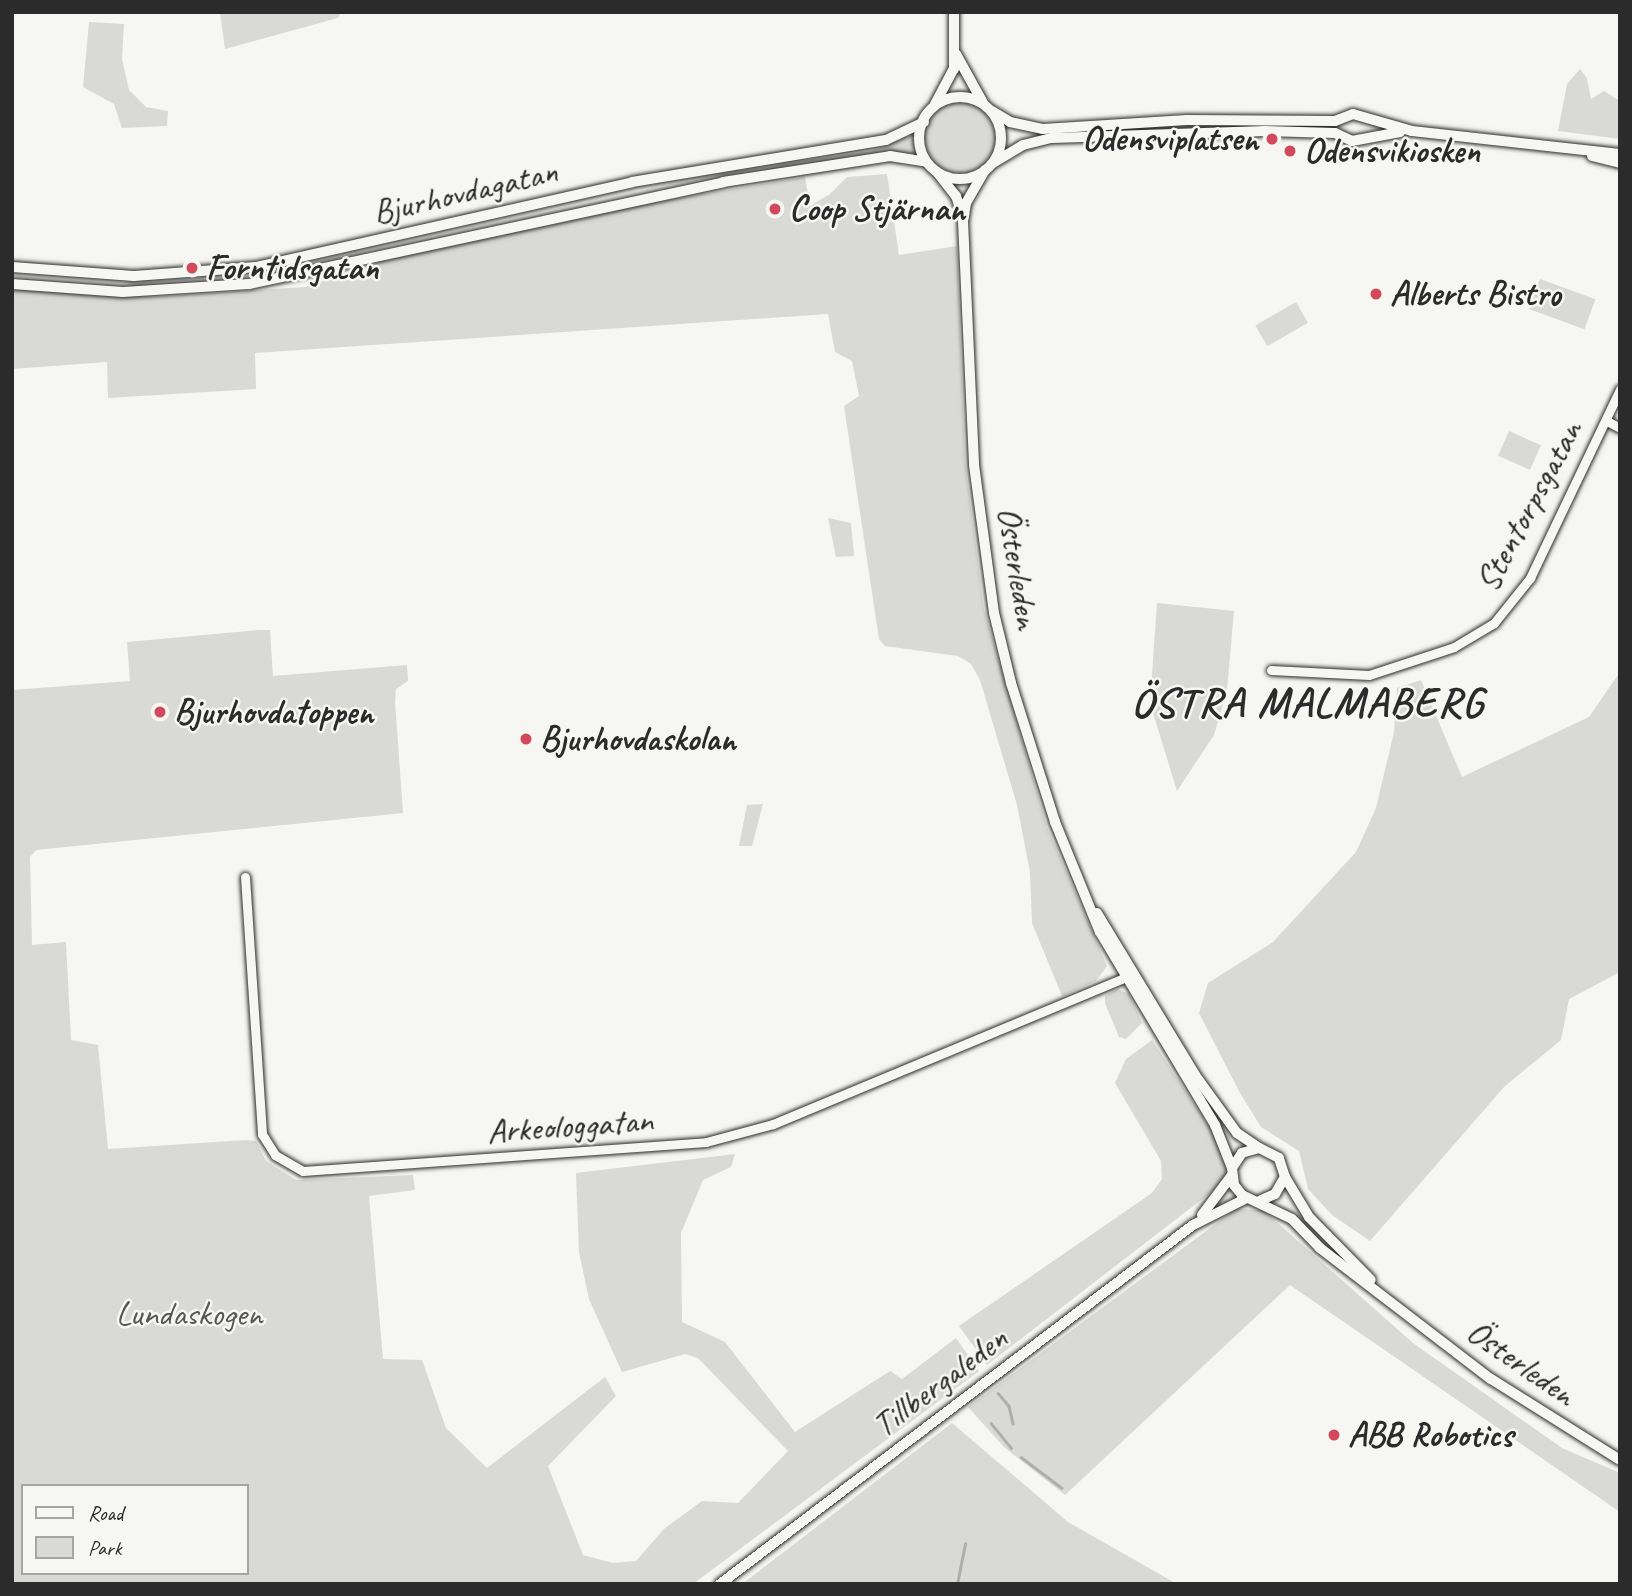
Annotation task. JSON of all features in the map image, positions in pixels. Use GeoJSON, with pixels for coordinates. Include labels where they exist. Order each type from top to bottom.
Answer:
{"type":"FeatureCollection","features":[{"type":"Feature","properties":{"kind":"main road"},"geometry":{"type":"LineString","coordinates":[[954,12],[956,53],[950,81],[923,122],[919,134],[926,162],[936,170],[965,178],[1023,145],[1052,138],[1195,131],[1335,133],[1346,140],[1412,131]]}},
{"type":"Feature","properties":{"kind":"main road"},"geometry":{"type":"LineString","coordinates":[[956,53],[1002,132],[989,166]]}},
{"type":"Feature","properties":{"kind":"main road"},"geometry":{"type":"LineString","coordinates":[[934,106],[953,98],[988,107],[1010,122],[1042,129],[1186,120],[1335,121],[1353,114],[1412,131],[1583,153],[1620,154]]}},
{"type":"Feature","properties":{"kind":"main road"},"geometry":{"type":"LineString","coordinates":[[1363,139],[1370,128],[1367,120]]}},
{"type":"Feature","properties":{"kind":"main road"},"geometry":{"type":"LineString","coordinates":[[1335,121],[1335,133]]}},
{"type":"Feature","properties":{"kind":"main road","name":"Bjurhovdagatan"},"geometry":{"type":"LineString","coordinates":[[12,267],[134,276],[256,267],[721,167],[886,141],[923,122]]}},
{"type":"Feature","properties":{"kind":"main road"},"geometry":{"type":"LineString","coordinates":[[1583,153],[1620,163]]}},
{"type":"Feature","properties":{"kind":"main road","name":"Bjurhovdagatan"},"geometry":{"type":"LineString","coordinates":[[12,284],[123,292],[248,284],[723,182],[890,156],[926,162]]}},
{"type":"Feature","properties":{"kind":"main road","name":"Österleden"},"geometry":{"type":"LineString","coordinates":[[989,166],[966,203],[963,221],[974,464],[994,613],[1027,739],[1055,822],[1094,909],[1110,928],[1129,975],[1215,1125],[1232,1172]]}},
{"type":"Feature","properties":{"kind":"main road"},"geometry":{"type":"LineString","coordinates":[[721,167],[723,182]]}},
{"type":"Feature","properties":{"kind":"main road","name":"Österleden"},"geometry":{"type":"LineString","coordinates":[[936,170],[956,196],[963,221]]}},
{"type":"Feature","properties":{"kind":"main road","name":"Österleden"},"geometry":{"type":"LineString","coordinates":[[1129,975],[1237,1133],[1258,1148]]}},
{"type":"Feature","properties":{"kind":"main road"},"geometry":{"type":"LineString","coordinates":[[1258,1148],[1279,1158],[1285,1177],[1275,1194],[1261,1200],[1247,1198],[1234,1185],[1232,1172],[1242,1153],[1258,1148]]}},
{"type":"Feature","properties":{"kind":"main road","name":"Tillbergaleden"},"geometry":{"type":"LineString","coordinates":[[1193,1225],[1232,1172]]}},
{"type":"Feature","properties":{"kind":"main road","name":"Österleden"},"geometry":{"type":"LineString","coordinates":[[1285,1177],[1309,1217],[1395,1304]]}},
{"type":"Feature","properties":{"kind":"main road","name":"Tillbergaleden"},"geometry":{"type":"LineString","coordinates":[[720,1584],[1193,1225],[1247,1198]]}},
{"type":"Feature","properties":{"kind":"main road","name":"Österleden"},"geometry":{"type":"LineString","coordinates":[[1261,1200],[1292,1219],[1320,1248],[1492,1379],[1620,1460]]}},
{"type":"Feature","properties":{"kind":"street","name":"Stentorpsgatan"},"geometry":{"type":"LineString","coordinates":[[1271,670],[1369,675],[1454,647],[1494,624],[1530,578],[1620,389]]}},
{"type":"Feature","properties":{"kind":"street"},"geometry":{"type":"LineString","coordinates":[[1607,421],[1620,428]]}},
{"type":"Feature","properties":{"kind":"street","name":"Arkeologgatan"},"geometry":{"type":"LineString","coordinates":[[245,877],[262,1134],[275,1155],[303,1171],[706,1142],[773,1124],[1129,975]]}},
{"type":"Feature","properties":{"kind":"green space"},"geometry":{"type":"Polygon","coordinates":[[[220,12],[341,12],[338,18],[225,49],[220,12]]]}},
{"type":"Feature","properties":{"kind":"green space"},"geometry":{"type":"Polygon","coordinates":[[[89,22],[124,24],[122,59],[129,90],[146,107],[168,111],[167,126],[122,128],[114,104],[83,87],[89,22]]]}},
{"type":"Feature","properties":{"kind":"green space"},"geometry":{"type":"Polygon","coordinates":[[[1580,69],[1587,78],[1591,99],[1604,91],[1620,101],[1620,139],[1558,131],[1567,84],[1580,69]]]}},
{"type":"Feature","properties":{"kind":"green space"},"geometry":{"type":"Polygon","coordinates":[[[960,103],[985,113],[995,138],[985,163],[960,173],[935,163],[925,138],[935,113],[960,103]]]}},
{"type":"Feature","properties":{"kind":"green space"},"geometry":{"type":"Polygon","coordinates":[[[913,135],[915,153],[878,154],[759,172],[785,163],[871,151],[913,135]]]}},
{"type":"Feature","properties":{"kind":"green space"},"geometry":{"type":"Polygon","coordinates":[[[887,174],[899,255],[957,246],[965,463],[984,609],[1047,827],[1107,966],[1096,981],[1062,996],[1032,923],[1030,872],[1017,805],[980,680],[971,664],[958,656],[885,646],[879,639],[844,406],[859,396],[852,361],[835,352],[828,314],[255,353],[256,389],[108,398],[107,362],[12,369],[12,287],[152,297],[305,287],[386,260],[614,209],[805,177],[810,206],[830,194],[847,177],[887,174]]]}},
{"type":"Feature","properties":{"kind":"green space"},"geometry":{"type":"Polygon","coordinates":[[[1540,279],[1595,299],[1584,329],[1529,309],[1540,279]]]}},
{"type":"Feature","properties":{"kind":"green space"},"geometry":{"type":"Polygon","coordinates":[[[1296,302],[1308,323],[1267,346],[1255,326],[1296,302]]]}},
{"type":"Feature","properties":{"kind":"green space"},"geometry":{"type":"Polygon","coordinates":[[[1509,431],[1541,445],[1530,470],[1498,456],[1509,431]]]}},
{"type":"Feature","properties":{"kind":"green space"},"geometry":{"type":"Polygon","coordinates":[[[828,518],[851,523],[854,556],[836,557],[828,518]]]}},
{"type":"Feature","properties":{"kind":"green space"},"geometry":{"type":"Polygon","coordinates":[[[1157,603],[1234,611],[1227,690],[1214,735],[1177,791],[1150,703],[1157,603]]]}},
{"type":"Feature","properties":{"kind":"green space","name":"Lundaskogen"},"geometry":{"type":"Polygon","coordinates":[[[259,630],[270,630],[273,676],[407,665],[408,681],[396,689],[395,701],[403,813],[36,850],[30,857],[32,945],[66,942],[71,1040],[98,1045],[108,1149],[246,1140],[256,1141],[266,1161],[296,1180],[413,1175],[415,1190],[369,1196],[383,1359],[422,1360],[446,1428],[487,1468],[605,1377],[616,1396],[548,1466],[583,1555],[613,1563],[636,1561],[664,1529],[702,1501],[738,1503],[788,1451],[698,1358],[685,1354],[622,1372],[589,1299],[579,1252],[576,1173],[735,1154],[731,1167],[703,1180],[681,1233],[682,1322],[725,1342],[795,1432],[890,1371],[902,1379],[956,1338],[979,1371],[693,1584],[12,1584],[12,690],[130,681],[127,642],[259,630]]]}},
{"type":"Feature","properties":{"kind":"green space"},"geometry":{"type":"Polygon","coordinates":[[[1620,672],[1620,972],[1569,999],[1561,1040],[1504,1087],[1370,1241],[1332,1215],[1308,1189],[1299,1151],[1261,1127],[1240,1093],[1199,1013],[1208,983],[1273,942],[1356,852],[1376,808],[1394,732],[1397,688],[1421,680],[1462,777],[1589,717],[1620,672]]]}},
{"type":"Feature","properties":{"kind":"green space"},"geometry":{"type":"Polygon","coordinates":[[[763,804],[752,846],[739,846],[747,805],[763,804]]]}},
{"type":"Feature","properties":{"kind":"green space"},"geometry":{"type":"Polygon","coordinates":[[[1117,989],[1129,994],[1142,1023],[1126,1039],[1119,1037],[1105,1003],[1105,996],[1117,989]]]}},
{"type":"Feature","properties":{"kind":"green space"},"geometry":{"type":"Polygon","coordinates":[[[1152,1040],[1225,1151],[1227,1180],[987,1365],[959,1326],[1152,1193],[1162,1179],[1161,1161],[1115,1083],[1126,1059],[1152,1040]]]}},
{"type":"Feature","properties":{"kind":"green space"},"geometry":{"type":"Polygon","coordinates":[[[1236,1209],[1263,1210],[1413,1343],[1562,1448],[1620,1473],[1620,1512],[1290,1285],[1065,1495],[1005,1448],[968,1407],[1236,1209]]]}},
{"type":"Feature","properties":{"kind":"green space"},"geometry":{"type":"Polygon","coordinates":[[[952,1423],[1068,1522],[1177,1584],[742,1584],[952,1423]]]}},
{"type":"Feature","properties":{"kind":"waterway"},"geometry":{"type":"LineString","coordinates":[[998,1393],[1009,1406],[1013,1424]]}},
{"type":"Feature","properties":{"kind":"waterway"},"geometry":{"type":"LineString","coordinates":[[991,1423],[1011,1448]]}},
{"type":"Feature","properties":{"kind":"waterway"},"geometry":{"type":"LineString","coordinates":[[1021,1457],[1062,1488]]}},
{"type":"Feature","properties":{"kind":"waterway"},"geometry":{"type":"LineString","coordinates":[[957,1584],[965,1544]]}},
{"type":"Feature","properties":{"kind":"place","name":"Odensviplatsen"},"geometry":{"type":"Point","coordinates":[1272,139]}},
{"type":"Feature","properties":{"kind":"place","name":"Odensvikiosken"},"geometry":{"type":"Point","coordinates":[1290,151]}},
{"type":"Feature","properties":{"kind":"place","name":"Coop Stjärnan"},"geometry":{"type":"Point","coordinates":[775,209]}},
{"type":"Feature","properties":{"kind":"place","name":"Forntidsgatan"},"geometry":{"type":"Point","coordinates":[192,268]}},
{"type":"Feature","properties":{"kind":"place","name":"Alberts Bistro"},"geometry":{"type":"Point","coordinates":[1376,294]}},
{"type":"Feature","properties":{"kind":"place","name":"Bjurhovdatoppen"},"geometry":{"type":"Point","coordinates":[160,712]}},
{"type":"Feature","properties":{"kind":"place","name":"Bjurhovdaskolan"},"geometry":{"type":"Point","coordinates":[526,739]}},
{"type":"Feature","properties":{"kind":"place","name":"ABB Robotics"},"geometry":{"type":"Point","coordinates":[1334,1435]}},
{"type":"Feature","properties":{"kind":"district","name":"ÖSTRA MALMABERG"},"geometry":{"type":"Point","coordinates":[1308,703]}}]}
